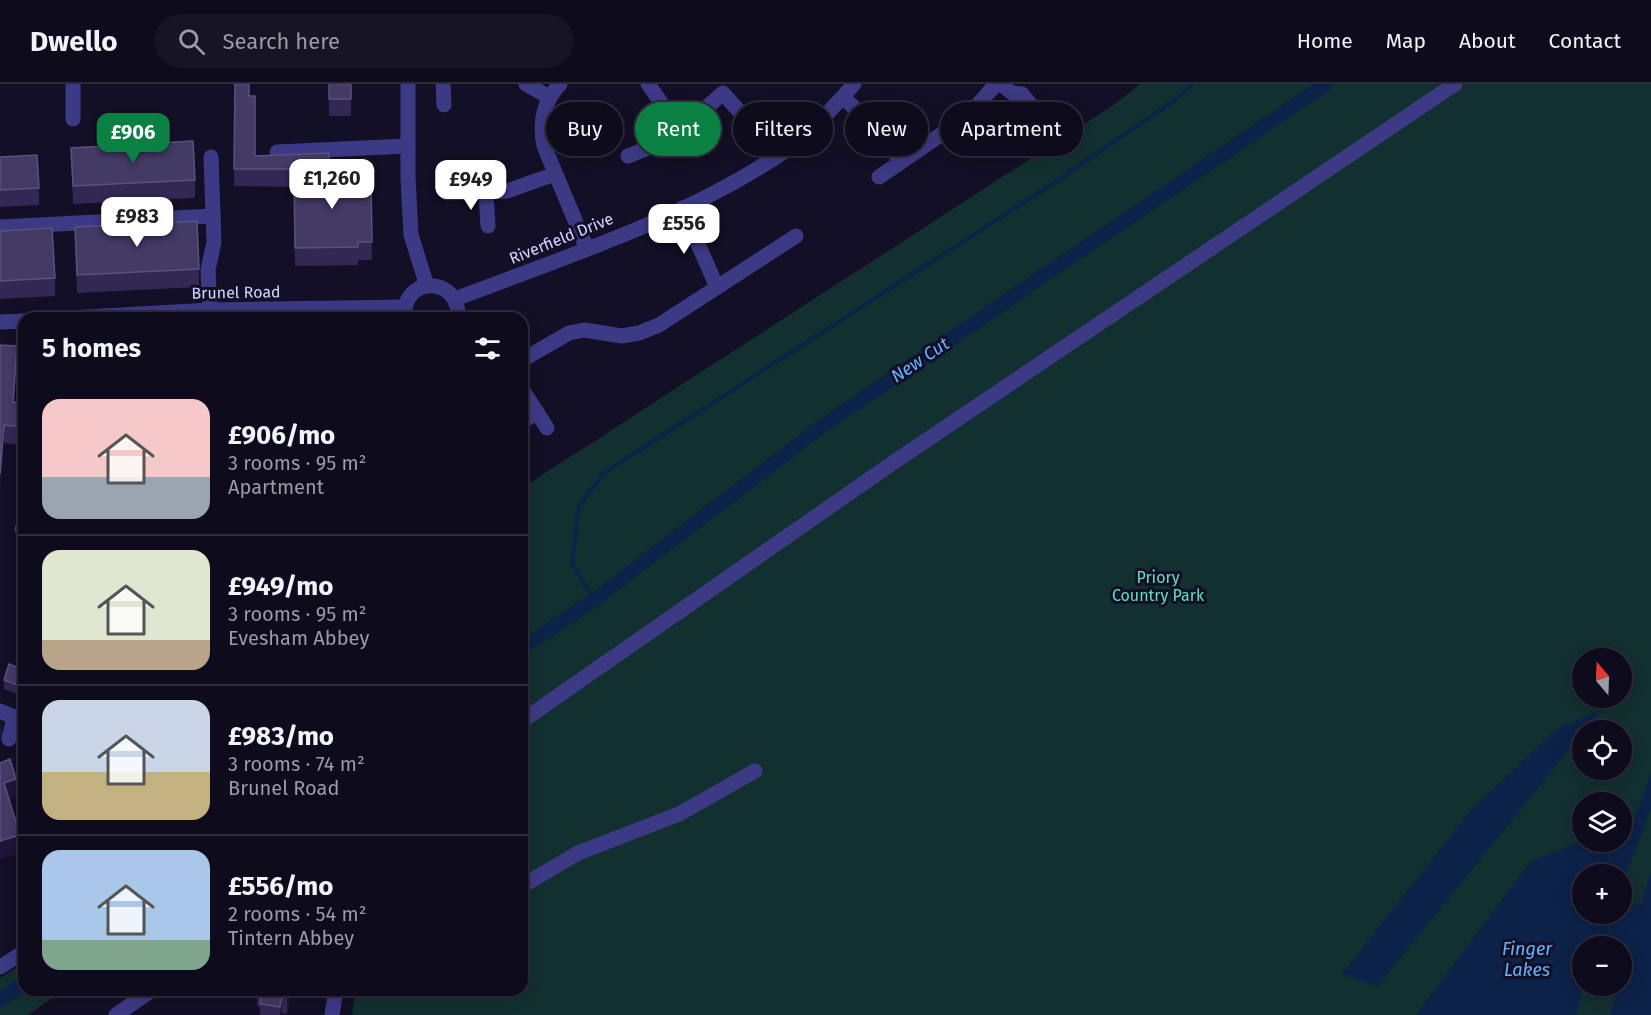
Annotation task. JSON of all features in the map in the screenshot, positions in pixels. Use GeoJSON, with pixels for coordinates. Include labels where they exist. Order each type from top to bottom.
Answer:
{"type":"FeatureCollection","features":[{"type":"Feature","properties":{"kind":"street"},"geometry":{"type":"LineString","coordinates":[[73,84],[73,119]]}},
{"type":"Feature","properties":{"kind":"street"},"geometry":{"type":"LineString","coordinates":[[408,84],[411,235],[427,286]]}},
{"type":"Feature","properties":{"kind":"street"},"geometry":{"type":"LineString","coordinates":[[443,84],[444,105]]}},
{"type":"Feature","properties":{"kind":"street"},"geometry":{"type":"LineString","coordinates":[[526,84],[549,97]]}},
{"type":"Feature","properties":{"kind":"street"},"geometry":{"type":"LineString","coordinates":[[560,84],[549,97],[542,115],[541,132],[555,174],[587,249]]}},
{"type":"Feature","properties":{"kind":"street"},"geometry":{"type":"LineString","coordinates":[[648,84],[660,102]]}},
{"type":"Feature","properties":{"kind":"street","name":"Riverfield Drive"},"geometry":{"type":"LineString","coordinates":[[455,299],[587,249],[715,192],[787,150],[854,84]]}},
{"type":"Feature","properties":{"kind":"street"},"geometry":{"type":"LineString","coordinates":[[879,177],[968,116],[996,84]]}},
{"type":"Feature","properties":{"kind":"street"},"geometry":{"type":"LineString","coordinates":[[528,717],[894,462],[1455,84]]}},
{"type":"Feature","properties":{"kind":"street"},"geometry":{"type":"LineString","coordinates":[[1006,89],[1022,94],[1029,102]]}},
{"type":"Feature","properties":{"kind":"street"},"geometry":{"type":"LineString","coordinates":[[713,102],[723,93],[733,104]]}},
{"type":"Feature","properties":{"kind":"street"},"geometry":{"type":"LineString","coordinates":[[843,97],[870,123],[901,161]]}},
{"type":"Feature","properties":{"kind":"street"},"geometry":{"type":"LineString","coordinates":[[277,152],[408,146]]}},
{"type":"Feature","properties":{"kind":"street"},"geometry":{"type":"LineString","coordinates":[[628,156],[635,153]]}},
{"type":"Feature","properties":{"kind":"street"},"geometry":{"type":"LineString","coordinates":[[210,309],[208,270],[214,242],[211,157]]}},
{"type":"Feature","properties":{"kind":"street"},"geometry":{"type":"LineString","coordinates":[[447,193],[486,194],[522,188],[555,174]]}},
{"type":"Feature","properties":{"kind":"street"},"geometry":{"type":"LineString","coordinates":[[486,194],[488,226]]}},
{"type":"Feature","properties":{"kind":"street"},"geometry":{"type":"LineString","coordinates":[[682,208],[717,287]]}},
{"type":"Feature","properties":{"kind":"street"},"geometry":{"type":"LineString","coordinates":[[0,226],[213,216]]}},
{"type":"Feature","properties":{"kind":"street"},"geometry":{"type":"LineString","coordinates":[[528,357],[569,333],[584,330],[622,336],[639,333],[659,325],[796,236]]}},
{"type":"Feature","properties":{"kind":"street"},"geometry":{"type":"LineString","coordinates":[[405,312],[410,296],[420,287],[427,286],[441,287],[455,299],[457,312]]}},
{"type":"Feature","properties":{"kind":"street","name":"Brunel Road"},"geometry":{"type":"LineString","coordinates":[[163,312],[210,309],[405,312]]}},
{"type":"Feature","properties":{"kind":"street"},"geometry":{"type":"LineString","coordinates":[[0,322],[18,321]]}},
{"type":"Feature","properties":{"kind":"street"},"geometry":{"type":"LineString","coordinates":[[528,398],[547,428]]}},
{"type":"Feature","properties":{"kind":"street"},"geometry":{"type":"LineString","coordinates":[[528,418],[537,412]]}},
{"type":"Feature","properties":{"kind":"street"},"geometry":{"type":"LineString","coordinates":[[9,739],[13,717]]}},
{"type":"Feature","properties":{"kind":"street"},"geometry":{"type":"LineString","coordinates":[[528,882],[578,853],[679,814],[754,771]]}},
{"type":"Feature","properties":{"kind":"street"},"geometry":{"type":"LineString","coordinates":[[0,967],[18,956]]}},
{"type":"Feature","properties":{"kind":"street"},"geometry":{"type":"LineString","coordinates":[[116,1015],[143,996]]}},
{"type":"Feature","properties":{"kind":"street"},"geometry":{"type":"LineString","coordinates":[[332,1015],[335,996]]}},
{"type":"Feature","properties":{"kind":"green space","name":"Priory Country Park"},"geometry":{"type":"Polygon","coordinates":[[[1140,84],[1651,84],[1651,1015],[352,1015],[355,996],[528,996],[528,484],[1035,156],[1083,156],[1083,125],[1140,84]]]}},
{"type":"Feature","properties":{"kind":"green space"},"geometry":{"type":"Polygon","coordinates":[[[18,967],[18,996],[55,996],[28,1015],[0,1015],[0,978],[18,967]]]}},
{"type":"Feature","properties":{"kind":"water"},"geometry":{"type":"Polygon","coordinates":[[[1601,710],[1593,720],[1578,720],[1601,710]]]}},
{"type":"Feature","properties":{"kind":"water"},"geometry":{"type":"Polygon","coordinates":[[[1572,723],[1572,746],[1378,986],[1342,974],[1471,810],[1557,729],[1572,723]]]}},
{"type":"Feature","properties":{"kind":"water","name":"Finger Lakes"},"geometry":{"type":"Polygon","coordinates":[[[1651,774],[1651,809],[1630,864],[1572,864],[1572,924],[1632,924],[1632,906],[1641,904],[1651,872],[1651,1015],[1610,1015],[1616,996],[1632,996],[1632,936],[1572,936],[1572,996],[1581,996],[1576,1015],[1416,1015],[1530,862],[1572,845],[1572,852],[1632,852],[1632,824],[1651,774]]]}},
{"type":"Feature","properties":{"kind":"building"},"geometry":{"type":"Polygon","coordinates":[[[235,84],[249,84],[249,96],[255,96],[255,156],[329,153],[329,169],[234,169],[235,84]]]}},
{"type":"Feature","properties":{"kind":"building"},"geometry":{"type":"Polygon","coordinates":[[[329,84],[351,84],[351,99],[329,99],[329,84]]]}},
{"type":"Feature","properties":{"kind":"building"},"geometry":{"type":"Polygon","coordinates":[[[193,141],[195,180],[73,186],[71,148],[193,141]]]}},
{"type":"Feature","properties":{"kind":"building"},"geometry":{"type":"Polygon","coordinates":[[[37,155],[39,188],[0,190],[0,157],[37,155]]]}},
{"type":"Feature","properties":{"kind":"building"},"geometry":{"type":"Polygon","coordinates":[[[357,173],[357,179],[371,178],[372,242],[358,242],[358,247],[295,248],[294,174],[357,173]]]}},
{"type":"Feature","properties":{"kind":"building"},"geometry":{"type":"Polygon","coordinates":[[[197,221],[199,269],[77,275],[75,227],[197,221]]]}},
{"type":"Feature","properties":{"kind":"building"},"geometry":{"type":"Polygon","coordinates":[[[52,228],[55,278],[0,281],[0,231],[52,228]]]}},
{"type":"Feature","properties":{"kind":"building"},"geometry":{"type":"Polygon","coordinates":[[[0,345],[17,346],[13,402],[18,402],[18,426],[4,425],[0,474],[0,345]]]}},
{"type":"Feature","properties":{"kind":"building"},"geometry":{"type":"Polygon","coordinates":[[[9,664],[18,668],[18,685],[4,680],[9,664]]]}},
{"type":"Feature","properties":{"kind":"building"},"geometry":{"type":"Polygon","coordinates":[[[10,759],[16,779],[4,783],[18,828],[18,836],[0,841],[0,763],[10,759]]]}},
{"type":"Feature","properties":{"kind":"building"},"geometry":{"type":"Polygon","coordinates":[[[261,996],[282,996],[280,1007],[260,1004],[261,996]]]}},
{"type":"Feature","properties":{"kind":"waterway"},"geometry":{"type":"LineString","coordinates":[[594,600],[572,564],[579,506],[604,473],[1054,183],[1176,99],[1193,84]]}},
{"type":"Feature","properties":{"kind":"waterway","name":"New Cut"},"geometry":{"type":"LineString","coordinates":[[528,644],[594,600],[821,427],[1326,84]]}},
{"type":"Feature","properties":{"kind":"waterway","name":"New Cut"},"geometry":{"type":"LineString","coordinates":[[0,1000],[18,987]]}}]}
